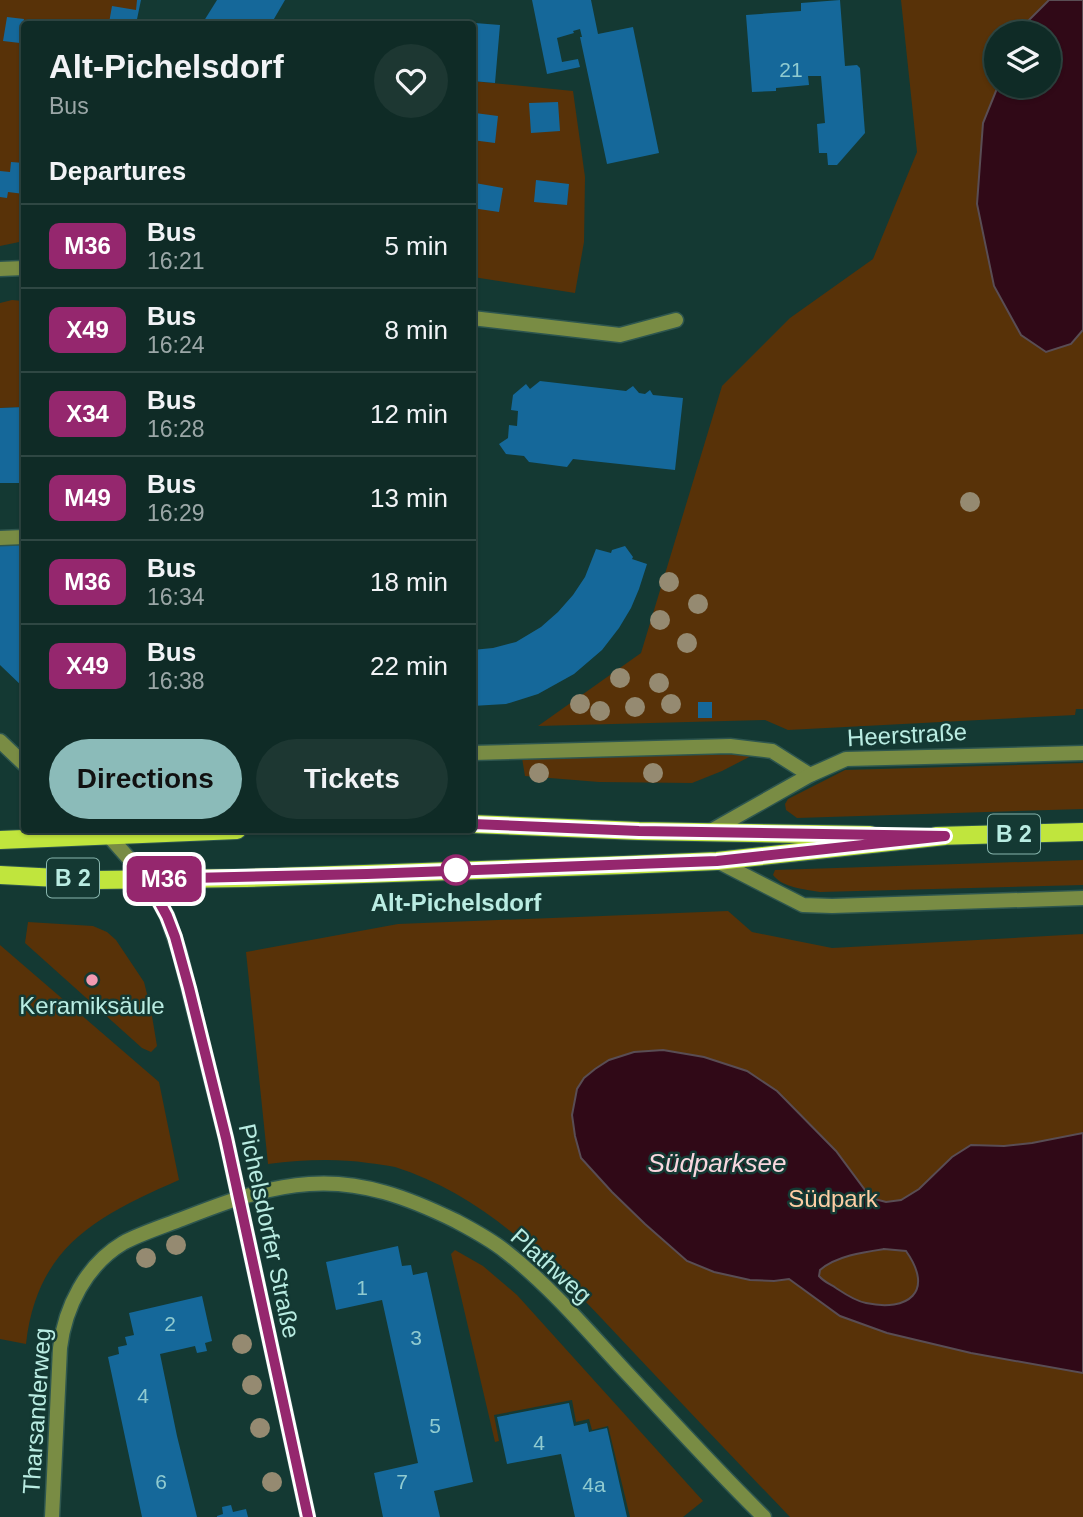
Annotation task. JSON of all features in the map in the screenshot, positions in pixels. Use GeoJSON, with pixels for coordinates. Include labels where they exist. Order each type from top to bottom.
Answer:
{"type":"FeatureCollection","features":[{"type":"Feature","properties":{"kind":"main road","name":"Heerstraße"},"geometry":{"type":"LineString","coordinates":[[476,824],[639,831],[945,836],[1083,832]]}},
{"type":"Feature","properties":{"kind":"main road","name":"B 2"},"geometry":{"type":"LineString","coordinates":[[0,841],[105,833]]}},
{"type":"Feature","properties":{"kind":"main road","name":"Heerstraße"},"geometry":{"type":"LineString","coordinates":[[0,875],[96,880],[367,874],[717,861],[945,836]]}},
{"type":"Feature","properties":{"kind":"street"},"geometry":{"type":"LineString","coordinates":[[0,269],[21,268]]}},
{"type":"Feature","properties":{"kind":"street"},"geometry":{"type":"LineString","coordinates":[[476,318],[620,335],[676,320]]}},
{"type":"Feature","properties":{"kind":"street"},"geometry":{"type":"LineString","coordinates":[[0,538],[21,537]]}},
{"type":"Feature","properties":{"kind":"street"},"geometry":{"type":"LineString","coordinates":[[0,741],[21,761]]}},
{"type":"Feature","properties":{"kind":"street"},"geometry":{"type":"LineString","coordinates":[[476,752],[730,746],[772,751],[810,775]]}},
{"type":"Feature","properties":{"kind":"street","name":"Heerstraße"},"geometry":{"type":"LineString","coordinates":[[709,831],[810,775],[846,760],[1083,753]]}},
{"type":"Feature","properties":{"kind":"street"},"geometry":{"type":"LineString","coordinates":[[105,833],[147,879]]}},
{"type":"Feature","properties":{"kind":"street","name":"Heerstraße"},"geometry":{"type":"LineString","coordinates":[[717,861],[803,905],[1083,898]]}},
{"type":"Feature","properties":{"kind":"street","name":"Pichelsdorfer Straße"},"geometry":{"type":"LineString","coordinates":[[147,879],[167,916],[180,954],[226,1138],[308,1517]]}},
{"type":"Feature","properties":{"kind":"street","name":"Plathweg"},"geometry":{"type":"LineString","coordinates":[[238,1197],[309,1184],[361,1187],[404,1197],[478,1233],[504,1250],[547,1287],[764,1517]]}},
{"type":"Feature","properties":{"kind":"street","name":"Tharsanderweg"},"geometry":{"type":"LineString","coordinates":[[52,1517],[62,1328],[80,1287],[103,1258],[124,1243],[238,1197]]}},
{"type":"Feature","properties":{"kind":"green space"},"geometry":{"type":"Polygon","coordinates":[[[0,0],[140,0],[136,21],[21,21],[21,242],[0,246],[0,0]]]}},
{"type":"Feature","properties":{"kind":"green space"},"geometry":{"type":"Polygon","coordinates":[[[901,0],[1083,0],[1083,709],[1076,709],[1075,715],[788,730],[765,720],[538,726],[641,653],[722,386],[790,318],[873,259],[917,152],[901,0]]]}},
{"type":"Feature","properties":{"kind":"green space"},"geometry":{"type":"Polygon","coordinates":[[[476,81],[573,91],[585,177],[584,242],[575,293],[476,277],[476,81]]]}},
{"type":"Feature","properties":{"kind":"green space"},"geometry":{"type":"Polygon","coordinates":[[[21,301],[21,407],[0,408],[0,303],[21,301]]]}},
{"type":"Feature","properties":{"kind":"green space"},"geometry":{"type":"Polygon","coordinates":[[[755,754],[692,783],[599,782],[525,776],[522,758],[755,754]]]}},
{"type":"Feature","properties":{"kind":"green space"},"geometry":{"type":"Polygon","coordinates":[[[1083,763],[1083,809],[797,818],[786,810],[785,804],[788,799],[845,770],[1083,763]]]}},
{"type":"Feature","properties":{"kind":"green space"},"geometry":{"type":"Polygon","coordinates":[[[1083,860],[1083,885],[820,892],[788,885],[773,875],[775,870],[1083,860]]]}},
{"type":"Feature","properties":{"kind":"green space","name":"Südpark"},"geometry":{"type":"Polygon","coordinates":[[[728,911],[752,932],[832,948],[1083,934],[1083,1517],[790,1517],[583,1298],[527,1245],[465,1199],[431,1181],[395,1167],[330,1160],[268,1164],[246,952],[398,924],[728,911]]]}},
{"type":"Feature","properties":{"kind":"green space"},"geometry":{"type":"Polygon","coordinates":[[[28,922],[93,926],[107,932],[116,940],[144,982],[157,1046],[151,1052],[142,1048],[25,943],[28,922]]]}},
{"type":"Feature","properties":{"kind":"green space"},"geometry":{"type":"Polygon","coordinates":[[[0,945],[159,1082],[179,1180],[122,1207],[76,1239],[58,1259],[43,1282],[32,1310],[26,1344],[0,1339],[0,945]]]}},
{"type":"Feature","properties":{"kind":"green space"},"geometry":{"type":"Polygon","coordinates":[[[455,1250],[483,1266],[517,1295],[703,1501],[683,1517],[630,1517],[608,1426],[592,1430],[589,1419],[576,1422],[572,1400],[494,1415],[499,1441],[495,1442],[451,1254],[455,1250]]]}},
{"type":"Feature","properties":{"kind":"water"},"geometry":{"type":"Polygon","coordinates":[[[1049,0],[1083,0],[1083,330],[1071,344],[1046,352],[1021,335],[994,286],[977,204],[983,123],[993,98],[1061,98],[1061,21],[1028,21],[1049,0]]]}},
{"type":"Feature","properties":{"kind":"water","name":"Südparksee"},"geometry":{"type":"Polygon","coordinates":[[[663,1050],[704,1057],[747,1071],[777,1091],[836,1151],[871,1198],[886,1202],[901,1200],[919,1189],[952,1157],[971,1145],[1032,1143],[1083,1133],[1083,1373],[971,1353],[887,1333],[840,1316],[789,1279],[750,1280],[714,1272],[687,1261],[612,1192],[581,1158],[575,1136],[572,1115],[577,1089],[584,1078],[609,1060],[634,1052],[663,1050]],[[884,1249],[851,1255],[827,1265],[820,1270],[819,1276],[858,1301],[881,1305],[905,1301],[913,1296],[918,1278],[906,1251],[884,1249]]]}},
{"type":"Feature","properties":{"kind":"building"},"geometry":{"type":"Polygon","coordinates":[[[137,0],[141,0],[137,21],[109,21],[112,6],[136,10],[137,0]]]}},
{"type":"Feature","properties":{"kind":"building"},"geometry":{"type":"Polygon","coordinates":[[[217,0],[285,0],[273,21],[204,21],[217,0]]]}},
{"type":"Feature","properties":{"kind":"building"},"geometry":{"type":"Polygon","coordinates":[[[532,0],[591,0],[598,34],[633,27],[659,153],[607,164],[580,29],[557,38],[562,62],[578,59],[580,67],[547,74],[532,0]]]}},
{"type":"Feature","properties":{"kind":"building"},"geometry":{"type":"Polygon","coordinates":[[[840,0],[845,66],[857,65],[860,68],[865,133],[837,165],[828,165],[827,153],[819,153],[817,124],[825,123],[821,76],[808,76],[809,85],[752,92],[746,15],[801,11],[801,3],[840,0]]]}},
{"type":"Feature","properties":{"kind":"building"},"geometry":{"type":"Polygon","coordinates":[[[7,17],[24,19],[21,21],[20,43],[3,41],[7,17]]]}},
{"type":"Feature","properties":{"kind":"building"},"geometry":{"type":"Polygon","coordinates":[[[476,23],[500,25],[495,83],[476,81],[476,23]]]}},
{"type":"Feature","properties":{"kind":"building"},"geometry":{"type":"Polygon","coordinates":[[[558,102],[560,131],[531,133],[529,103],[558,102]]]}},
{"type":"Feature","properties":{"kind":"building"},"geometry":{"type":"Polygon","coordinates":[[[476,113],[498,116],[495,143],[476,141],[476,113]]]}},
{"type":"Feature","properties":{"kind":"building"},"geometry":{"type":"Polygon","coordinates":[[[11,162],[21,163],[21,194],[8,192],[7,198],[0,197],[0,171],[10,172],[11,162]]]}},
{"type":"Feature","properties":{"kind":"building"},"geometry":{"type":"Polygon","coordinates":[[[536,180],[569,184],[567,205],[534,202],[536,180]]]}},
{"type":"Feature","properties":{"kind":"building"},"geometry":{"type":"Polygon","coordinates":[[[476,183],[503,188],[499,212],[476,209],[476,183]]]}},
{"type":"Feature","properties":{"kind":"building"},"geometry":{"type":"Polygon","coordinates":[[[540,381],[626,391],[633,386],[639,393],[645,394],[650,390],[653,395],[683,398],[675,470],[573,459],[567,467],[529,462],[524,456],[506,454],[499,444],[508,438],[509,425],[517,426],[518,411],[511,410],[513,395],[526,384],[530,389],[540,381]]]}},
{"type":"Feature","properties":{"kind":"building"},"geometry":{"type":"Polygon","coordinates":[[[21,407],[21,483],[0,483],[0,408],[21,407]]]}},
{"type":"Feature","properties":{"kind":"building"},"geometry":{"type":"Polygon","coordinates":[[[0,544],[21,544],[21,685],[0,665],[0,544]]]}},
{"type":"Feature","properties":{"kind":"building"},"geometry":{"type":"Polygon","coordinates":[[[625,546],[632,559],[647,564],[631,608],[602,650],[574,674],[538,694],[506,704],[476,706],[476,650],[516,642],[541,627],[573,595],[585,577],[596,549],[611,553],[612,550],[625,546]]]}},
{"type":"Feature","properties":{"kind":"building"},"geometry":{"type":"Polygon","coordinates":[[[698,702],[712,702],[712,718],[698,718],[698,702]]]}},
{"type":"Feature","properties":{"kind":"building"},"geometry":{"type":"Polygon","coordinates":[[[398,1246],[402,1266],[411,1265],[413,1275],[427,1272],[473,1482],[434,1491],[440,1517],[383,1517],[374,1473],[418,1463],[382,1300],[336,1310],[326,1262],[398,1246]]]}},
{"type":"Feature","properties":{"kind":"building"},"geometry":{"type":"Polygon","coordinates":[[[202,1296],[212,1341],[205,1343],[207,1351],[197,1353],[195,1346],[160,1354],[197,1517],[142,1517],[108,1357],[119,1354],[118,1347],[127,1345],[125,1337],[134,1335],[129,1313],[202,1296]]]}},
{"type":"Feature","properties":{"kind":"building"},"geometry":{"type":"Polygon","coordinates":[[[569,1403],[574,1426],[587,1423],[589,1432],[607,1428],[627,1517],[575,1517],[561,1454],[507,1464],[497,1417],[569,1403]]]}},
{"type":"Feature","properties":{"kind":"building"},"geometry":{"type":"Polygon","coordinates":[[[231,1505],[233,1512],[246,1509],[248,1517],[217,1517],[223,1514],[222,1507],[231,1505]]]}},
{"type":"Feature","properties":{"kind":"bus line","name":"M36"},"geometry":{"type":"LineString","coordinates":[[308,1517],[226,1138],[189,988],[167,916],[147,879],[246,878],[717,861],[945,836],[639,831],[476,824]]}},
{"type":"Feature","properties":{"kind":"place","name":"Alt-Pichelsdorf"},"geometry":{"type":"Point","coordinates":[456,870]}},
{"type":"Feature","properties":{"kind":"place","name":"Keramiksäule"},"geometry":{"type":"Point","coordinates":[92,980]}}]}
